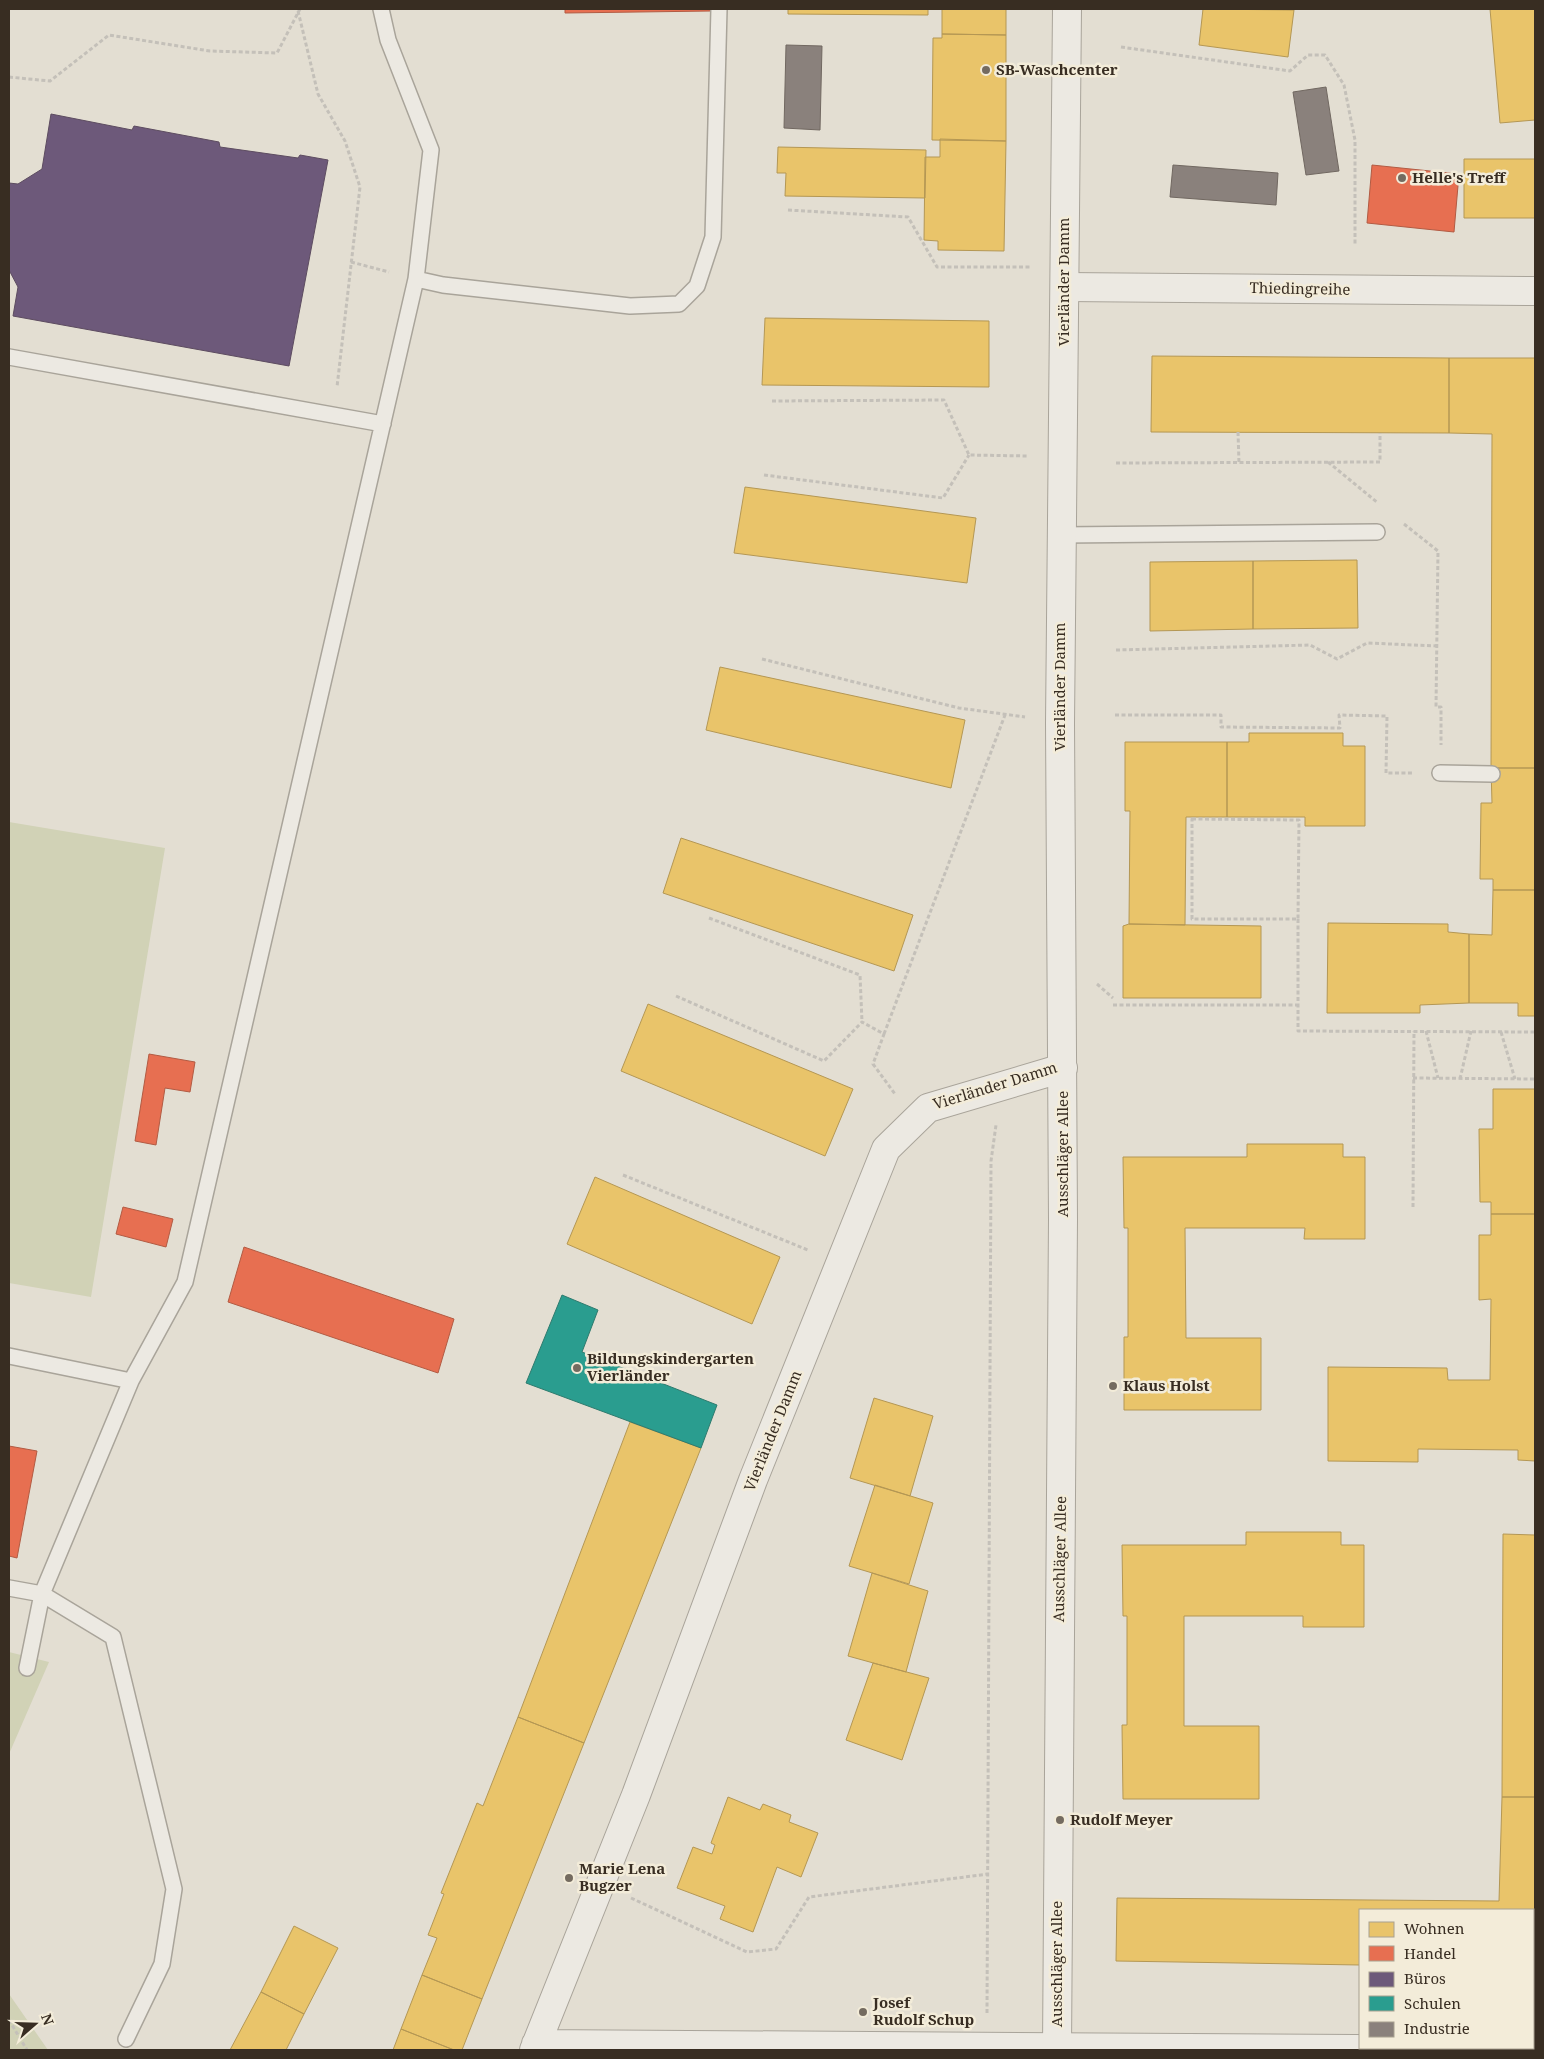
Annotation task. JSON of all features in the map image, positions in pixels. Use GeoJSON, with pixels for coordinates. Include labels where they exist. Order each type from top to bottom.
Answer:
{"type":"FeatureCollection","features":[{"type":"Feature","properties":{"kind":"street","name":"Vierländer Damm"},"geometry":{"type":"LineString","coordinates":[[535,2047],[636,1795],[753,1480],[886,1149],[928,1108],[1063,1068],[1060,723],[1067,9]]}},
{"type":"Feature","properties":{"kind":"street","name":"Thiedingreihe"},"geometry":{"type":"LineString","coordinates":[[1064,277],[1535,291]]}},
{"type":"Feature","properties":{"kind":"street","name":"Ausschläger Allee"},"geometry":{"type":"LineString","coordinates":[[1057,2048],[1063,1068]]}},
{"type":"Feature","properties":{"kind":"street"},"geometry":{"type":"LineString","coordinates":[[535,2047],[987,2045],[1057,2048],[1525,2050]]}},
{"type":"Feature","properties":{"kind":"lane"},"geometry":{"type":"LineString","coordinates":[[27,1668],[42,1594],[131,1381],[185,1282],[416,279],[431,150],[388,40],[381,9]]}},
{"type":"Feature","properties":{"kind":"lane"},"geometry":{"type":"LineString","coordinates":[[416,279],[443,285],[630,306],[679,304],[697,286],[713,237],[720,9]]}},
{"type":"Feature","properties":{"kind":"lane"},"geometry":{"type":"LineString","coordinates":[[9,358],[383,424]]}},
{"type":"Feature","properties":{"kind":"lane"},"geometry":{"type":"LineString","coordinates":[[1061,535],[1377,532]]}},
{"type":"Feature","properties":{"kind":"lane"},"geometry":{"type":"LineString","coordinates":[[1440,773],[1492,774]]}},
{"type":"Feature","properties":{"kind":"lane"},"geometry":{"type":"LineString","coordinates":[[9,1356],[131,1381]]}},
{"type":"Feature","properties":{"kind":"lane"},"geometry":{"type":"LineString","coordinates":[[9,1588],[42,1594],[113,1637],[174,1889],[162,1964],[126,2039]]}},
{"type":"Feature","properties":{"kind":"path"},"geometry":{"type":"LineString","coordinates":[[9,77],[50,81],[110,35],[210,51],[277,53],[299,10]]}},
{"type":"Feature","properties":{"kind":"path"},"geometry":{"type":"LineString","coordinates":[[299,10],[318,94],[345,141],[360,187],[334,415]]}},
{"type":"Feature","properties":{"kind":"path"},"geometry":{"type":"LineString","coordinates":[[1121,47],[1290,71],[1308,55],[1325,54],[1344,85],[1355,140],[1355,244]]}},
{"type":"Feature","properties":{"kind":"path"},"geometry":{"type":"LineString","coordinates":[[788,210],[908,217],[937,267],[1064,277]]}},
{"type":"Feature","properties":{"kind":"path"},"geometry":{"type":"LineString","coordinates":[[352,262],[416,279]]}},
{"type":"Feature","properties":{"kind":"path"},"geometry":{"type":"LineString","coordinates":[[772,401],[944,400],[969,454]]}},
{"type":"Feature","properties":{"kind":"path"},"geometry":{"type":"LineString","coordinates":[[1238,432],[1239,463]]}},
{"type":"Feature","properties":{"kind":"path"},"geometry":{"type":"LineString","coordinates":[[1116,463],[1380,462],[1380,433]]}},
{"type":"Feature","properties":{"kind":"path"},"geometry":{"type":"LineString","coordinates":[[969,454],[1062,458]]}},
{"type":"Feature","properties":{"kind":"path"},"geometry":{"type":"LineString","coordinates":[[764,476],[942,498],[969,454]]}},
{"type":"Feature","properties":{"kind":"path"},"geometry":{"type":"LineString","coordinates":[[1328,462],[1385,509]]}},
{"type":"Feature","properties":{"kind":"path"},"geometry":{"type":"LineString","coordinates":[[1115,715],[1221,716],[1221,727],[1320,728],[1340,728],[1339,715],[1387,716],[1386,773],[1440,773],[1441,707],[1436,707],[1438,551],[1400,521]]}},
{"type":"Feature","properties":{"kind":"path"},"geometry":{"type":"LineString","coordinates":[[1116,650],[1310,645],[1336,660],[1367,644],[1436,646]]}},
{"type":"Feature","properties":{"kind":"path"},"geometry":{"type":"LineString","coordinates":[[762,659],[959,708],[1060,723]]}},
{"type":"Feature","properties":{"kind":"path"},"geometry":{"type":"LineString","coordinates":[[915,1120],[873,1064],[1005,715]]}},
{"type":"Feature","properties":{"kind":"path"},"geometry":{"type":"LineString","coordinates":[[1298,919],[1192,919],[1192,819],[1299,820],[1298,1030],[1535,1032]]}},
{"type":"Feature","properties":{"kind":"path"},"geometry":{"type":"LineString","coordinates":[[676,996],[824,1061],[862,1022],[860,975],[709,918]]}},
{"type":"Feature","properties":{"kind":"path"},"geometry":{"type":"LineString","coordinates":[[1113,1005],[1298,1005]]}},
{"type":"Feature","properties":{"kind":"path"},"geometry":{"type":"LineString","coordinates":[[862,1022],[884,1034]]}},
{"type":"Feature","properties":{"kind":"path"},"geometry":{"type":"LineString","coordinates":[[1413,1207],[1414,1031]]}},
{"type":"Feature","properties":{"kind":"path"},"geometry":{"type":"LineString","coordinates":[[1426,1031],[1438,1078]]}},
{"type":"Feature","properties":{"kind":"path"},"geometry":{"type":"LineString","coordinates":[[1460,1079],[1470,1031]]}},
{"type":"Feature","properties":{"kind":"path"},"geometry":{"type":"LineString","coordinates":[[1501,1032],[1515,1079]]}},
{"type":"Feature","properties":{"kind":"path"},"geometry":{"type":"LineString","coordinates":[[1413,1078],[1535,1079]]}},
{"type":"Feature","properties":{"kind":"path"},"geometry":{"type":"LineString","coordinates":[[987,2045],[991,1161],[1002,1085]]}},
{"type":"Feature","properties":{"kind":"path"},"geometry":{"type":"LineString","coordinates":[[623,1175],[840,1264]]}},
{"type":"Feature","properties":{"kind":"path"},"geometry":{"type":"LineString","coordinates":[[658,1910],[747,1952],[776,1949],[809,1897],[988,1874]]}},
{"type":"Feature","properties":{"kind":"path"},"geometry":{"type":"LineString","coordinates":[[9,2020],[26,2050]]}},
{"type":"Feature","properties":{"kind":"green space"},"geometry":{"type":"Polygon","coordinates":[[[9,822],[165,848],[91,1297],[9,1283],[9,822]]]}},
{"type":"Feature","properties":{"kind":"green space"},"geometry":{"type":"Polygon","coordinates":[[[9,1652],[49,1662],[9,1754],[9,1652]]]}},
{"type":"Feature","properties":{"kind":"green space"},"geometry":{"type":"Polygon","coordinates":[[[9,1994],[48,2050],[9,2050],[9,1994]]]}},
{"type":"Feature","properties":{"kind":"building: Wohnen"},"geometry":{"type":"Polygon","coordinates":[[[788,9],[928,9],[928,15],[788,14],[788,9]]]}},
{"type":"Feature","properties":{"kind":"building: Wohnen"},"geometry":{"type":"Polygon","coordinates":[[[942,9],[1006,9],[1006,35],[942,34],[942,9]]]}},
{"type":"Feature","properties":{"kind":"building: Wohnen"},"geometry":{"type":"Polygon","coordinates":[[[1203,9],[1294,10],[1288,57],[1199,45],[1203,9]]]}},
{"type":"Feature","properties":{"kind":"building: Wohnen"},"geometry":{"type":"Polygon","coordinates":[[[1490,9],[1535,9],[1535,120],[1500,123],[1490,9]]]}},
{"type":"Feature","properties":{"kind":"building: Wohnen"},"geometry":{"type":"Polygon","coordinates":[[[942,34],[1006,35],[1006,141],[932,140],[933,38],[942,38],[942,34]]]}},
{"type":"Feature","properties":{"kind":"building: Wohnen"},"geometry":{"type":"Polygon","coordinates":[[[940,139],[1006,141],[1004,251],[938,250],[938,241],[924,240],[925,157],[940,157],[940,139]]]}},
{"type":"Feature","properties":{"kind":"building: Wohnen"},"geometry":{"type":"Polygon","coordinates":[[[778,147],[926,150],[925,198],[785,196],[786,173],[777,173],[778,147]]]}},
{"type":"Feature","properties":{"kind":"building: Wohnen"},"geometry":{"type":"Polygon","coordinates":[[[1464,159],[1535,159],[1535,218],[1464,218],[1464,159]]]}},
{"type":"Feature","properties":{"kind":"building: Wohnen"},"geometry":{"type":"Polygon","coordinates":[[[765,318],[989,321],[989,387],[762,385],[765,318]]]}},
{"type":"Feature","properties":{"kind":"building: Wohnen"},"geometry":{"type":"Polygon","coordinates":[[[1152,356],[1449,358],[1449,433],[1151,432],[1152,356]]]}},
{"type":"Feature","properties":{"kind":"building: Wohnen"},"geometry":{"type":"Polygon","coordinates":[[[1449,358],[1535,358],[1535,768],[1491,768],[1492,434],[1449,433],[1449,358]]]}},
{"type":"Feature","properties":{"kind":"building: Wohnen"},"geometry":{"type":"Polygon","coordinates":[[[745,487],[976,518],[967,583],[734,553],[745,487]]]}},
{"type":"Feature","properties":{"kind":"building: Wohnen"},"geometry":{"type":"Polygon","coordinates":[[[1357,560],[1358,628],[1253,629],[1253,561],[1357,560]]]}},
{"type":"Feature","properties":{"kind":"building: Wohnen"},"geometry":{"type":"Polygon","coordinates":[[[1253,561],[1253,629],[1150,631],[1150,562],[1253,561]]]}},
{"type":"Feature","properties":{"kind":"building: Wohnen"},"geometry":{"type":"Polygon","coordinates":[[[720,667],[965,720],[951,788],[706,730],[720,667]]]}},
{"type":"Feature","properties":{"kind":"building: Wohnen"},"geometry":{"type":"Polygon","coordinates":[[[1249,733],[1343,733],[1343,746],[1365,746],[1365,826],[1305,826],[1305,817],[1227,817],[1227,742],[1249,742],[1249,733]]]}},
{"type":"Feature","properties":{"kind":"building: Wohnen"},"geometry":{"type":"Polygon","coordinates":[[[1125,742],[1227,742],[1227,817],[1186,817],[1185,925],[1129,924],[1130,811],[1125,811],[1125,742]]]}},
{"type":"Feature","properties":{"kind":"building: Wohnen"},"geometry":{"type":"Polygon","coordinates":[[[1491,768],[1535,768],[1535,890],[1493,890],[1493,879],[1480,879],[1481,803],[1492,803],[1491,768]]]}},
{"type":"Feature","properties":{"kind":"building: Wohnen"},"geometry":{"type":"Polygon","coordinates":[[[681,838],[913,915],[894,971],[663,893],[681,838]]]}},
{"type":"Feature","properties":{"kind":"building: Wohnen"},"geometry":{"type":"Polygon","coordinates":[[[1493,890],[1535,890],[1535,1016],[1518,1016],[1518,1003],[1469,1003],[1469,934],[1492,935],[1493,890]]]}},
{"type":"Feature","properties":{"kind":"building: Wohnen"},"geometry":{"type":"Polygon","coordinates":[[[1328,923],[1448,924],[1448,932],[1469,934],[1469,1003],[1420,1005],[1420,1013],[1327,1013],[1328,923]]]}},
{"type":"Feature","properties":{"kind":"building: Wohnen"},"geometry":{"type":"Polygon","coordinates":[[[1129,924],[1261,926],[1261,998],[1123,998],[1123,926],[1129,924]]]}},
{"type":"Feature","properties":{"kind":"building: Wohnen"},"geometry":{"type":"Polygon","coordinates":[[[648,1004],[853,1089],[825,1156],[621,1071],[648,1004]]]}},
{"type":"Feature","properties":{"kind":"building: Wohnen"},"geometry":{"type":"Polygon","coordinates":[[[1493,1089],[1535,1089],[1535,1214],[1491,1214],[1491,1202],[1480,1202],[1479,1129],[1493,1129],[1493,1089]]]}},
{"type":"Feature","properties":{"kind":"building: Wohnen"},"geometry":{"type":"Polygon","coordinates":[[[1247,1144],[1343,1144],[1343,1157],[1365,1157],[1365,1239],[1304,1239],[1305,1228],[1185,1228],[1186,1338],[1261,1338],[1261,1410],[1124,1410],[1124,1337],[1128,1337],[1128,1228],[1124,1228],[1123,1157],[1247,1157],[1247,1144]]]}},
{"type":"Feature","properties":{"kind":"building: Wohnen"},"geometry":{"type":"Polygon","coordinates":[[[595,1177],[780,1257],[752,1324],[567,1244],[595,1177]]]}},
{"type":"Feature","properties":{"kind":"building: Wohnen"},"geometry":{"type":"Polygon","coordinates":[[[1491,1214],[1535,1214],[1535,1461],[1518,1460],[1518,1450],[1418,1449],[1418,1462],[1328,1461],[1328,1367],[1447,1368],[1448,1380],[1490,1380],[1491,1299],[1479,1300],[1479,1235],[1491,1235],[1491,1214]]]}},
{"type":"Feature","properties":{"kind":"building: Wohnen"},"geometry":{"type":"Polygon","coordinates":[[[874,1398],[933,1416],[910,1496],[850,1478],[874,1398]]]}},
{"type":"Feature","properties":{"kind":"building: Wohnen"},"geometry":{"type":"Polygon","coordinates":[[[630,1422],[701,1448],[584,1743],[518,1717],[630,1422]]]}},
{"type":"Feature","properties":{"kind":"building: Wohnen"},"geometry":{"type":"Polygon","coordinates":[[[875,1485],[933,1503],[909,1584],[849,1566],[875,1485]]]}},
{"type":"Feature","properties":{"kind":"building: Wohnen"},"geometry":{"type":"Polygon","coordinates":[[[1246,1532],[1341,1532],[1341,1545],[1364,1545],[1364,1627],[1303,1627],[1303,1616],[1184,1616],[1184,1726],[1259,1726],[1259,1799],[1123,1799],[1122,1725],[1127,1725],[1127,1616],[1123,1616],[1122,1545],[1246,1545],[1246,1532]]]}},
{"type":"Feature","properties":{"kind":"building: Wohnen"},"geometry":{"type":"Polygon","coordinates":[[[1503,1534],[1535,1535],[1535,1797],[1502,1797],[1503,1534]]]}},
{"type":"Feature","properties":{"kind":"building: Wohnen"},"geometry":{"type":"Polygon","coordinates":[[[872,1573],[928,1591],[906,1672],[848,1656],[872,1573]]]}},
{"type":"Feature","properties":{"kind":"building: Wohnen"},"geometry":{"type":"Polygon","coordinates":[[[873,1663],[929,1678],[902,1760],[846,1740],[873,1663]]]}},
{"type":"Feature","properties":{"kind":"building: Wohnen"},"geometry":{"type":"Polygon","coordinates":[[[518,1717],[584,1743],[482,1999],[422,1975],[437,1938],[428,1935],[444,1894],[441,1893],[477,1803],[483,1806],[518,1717]]]}},
{"type":"Feature","properties":{"kind":"building: Wohnen"},"geometry":{"type":"Polygon","coordinates":[[[728,1797],[760,1810],[763,1804],[791,1815],[789,1822],[818,1833],[801,1877],[777,1867],[753,1932],[720,1919],[725,1906],[677,1888],[693,1847],[712,1854],[715,1845],[711,1843],[728,1797]]]}},
{"type":"Feature","properties":{"kind":"building: Wohnen"},"geometry":{"type":"Polygon","coordinates":[[[1502,1797],[1535,1797],[1535,1967],[1534,1909],[1359,1909],[1359,1965],[1116,1961],[1117,1898],[1499,1901],[1502,1797]]]}},
{"type":"Feature","properties":{"kind":"building: Wohnen"},"geometry":{"type":"Polygon","coordinates":[[[294,1926],[338,1948],[304,2014],[261,1992],[294,1926]]]}},
{"type":"Feature","properties":{"kind":"building: Wohnen"},"geometry":{"type":"Polygon","coordinates":[[[422,1975],[482,1999],[462,2050],[454,2050],[401,2029],[422,1975]]]}},
{"type":"Feature","properties":{"kind":"building: Wohnen"},"geometry":{"type":"Polygon","coordinates":[[[261,1992],[304,2014],[286,2050],[230,2050],[261,1992]]]}},
{"type":"Feature","properties":{"kind":"building: Wohnen"},"geometry":{"type":"Polygon","coordinates":[[[401,2029],[454,2050],[393,2050],[401,2029]]]}},
{"type":"Feature","properties":{"kind":"building: Handel"},"geometry":{"type":"Polygon","coordinates":[[[565,9],[711,9],[711,11],[565,13],[565,9]]]}},
{"type":"Feature","properties":{"kind":"building: Handel"},"geometry":{"type":"Polygon","coordinates":[[[1372,165],[1459,174],[1454,232],[1367,223],[1372,165]]]}},
{"type":"Feature","properties":{"kind":"building: Handel"},"geometry":{"type":"Polygon","coordinates":[[[149,1054],[195,1062],[190,1092],[165,1088],[156,1145],[135,1141],[149,1054]]]}},
{"type":"Feature","properties":{"kind":"building: Handel"},"geometry":{"type":"Polygon","coordinates":[[[123,1207],[173,1219],[166,1247],[116,1234],[123,1207]]]}},
{"type":"Feature","properties":{"kind":"building: Handel"},"geometry":{"type":"Polygon","coordinates":[[[244,1247],[454,1319],[438,1373],[228,1302],[244,1247]]]}},
{"type":"Feature","properties":{"kind":"building: Handel"},"geometry":{"type":"Polygon","coordinates":[[[9,1446],[37,1451],[17,1558],[9,1556],[9,1446]]]}},
{"type":"Feature","properties":{"kind":"building: Büros"},"geometry":{"type":"Polygon","coordinates":[[[51,114],[132,130],[134,126],[219,142],[220,147],[298,158],[300,155],[328,160],[289,366],[13,316],[18,287],[9,270],[9,183],[18,184],[42,169],[51,114]]]}},
{"type":"Feature","properties":{"kind":"building: Schulen","name":"Bildungskindergarten Vierländer"},"geometry":{"type":"Polygon","coordinates":[[[562,1295],[598,1310],[582,1352],[717,1405],[701,1448],[526,1383],[562,1295]]]}},
{"type":"Feature","properties":{"kind":"building: Industrie"},"geometry":{"type":"Polygon","coordinates":[[[786,45],[822,46],[820,130],[784,128],[786,45]]]}},
{"type":"Feature","properties":{"kind":"building: Industrie"},"geometry":{"type":"Polygon","coordinates":[[[1326,87],[1339,171],[1306,175],[1293,92],[1326,87]]]}},
{"type":"Feature","properties":{"kind":"building: Industrie"},"geometry":{"type":"Polygon","coordinates":[[[1173,165],[1278,173],[1276,205],[1170,197],[1173,165]]]}},
{"type":"Feature","properties":{"kind":"place","name":"SB-Waschcenter"},"geometry":{"type":"Point","coordinates":[986,70]}},
{"type":"Feature","properties":{"kind":"place","name":"Helle's Treff"},"geometry":{"type":"Point","coordinates":[1402,178]}},
{"type":"Feature","properties":{"kind":"place","name":"Bildungskindergarten Vierländer"},"geometry":{"type":"Point","coordinates":[577,1368]}},
{"type":"Feature","properties":{"kind":"place","name":"Klaus Holst"},"geometry":{"type":"Point","coordinates":[1113,1386]}},
{"type":"Feature","properties":{"kind":"place","name":"Rudolf Meyer"},"geometry":{"type":"Point","coordinates":[1060,1820]}},
{"type":"Feature","properties":{"kind":"place","name":"Marie Lena Bugzer"},"geometry":{"type":"Point","coordinates":[569,1878]}},
{"type":"Feature","properties":{"kind":"place","name":"Josef Rudolf Schup"},"geometry":{"type":"Point","coordinates":[863,2012]}}]}
